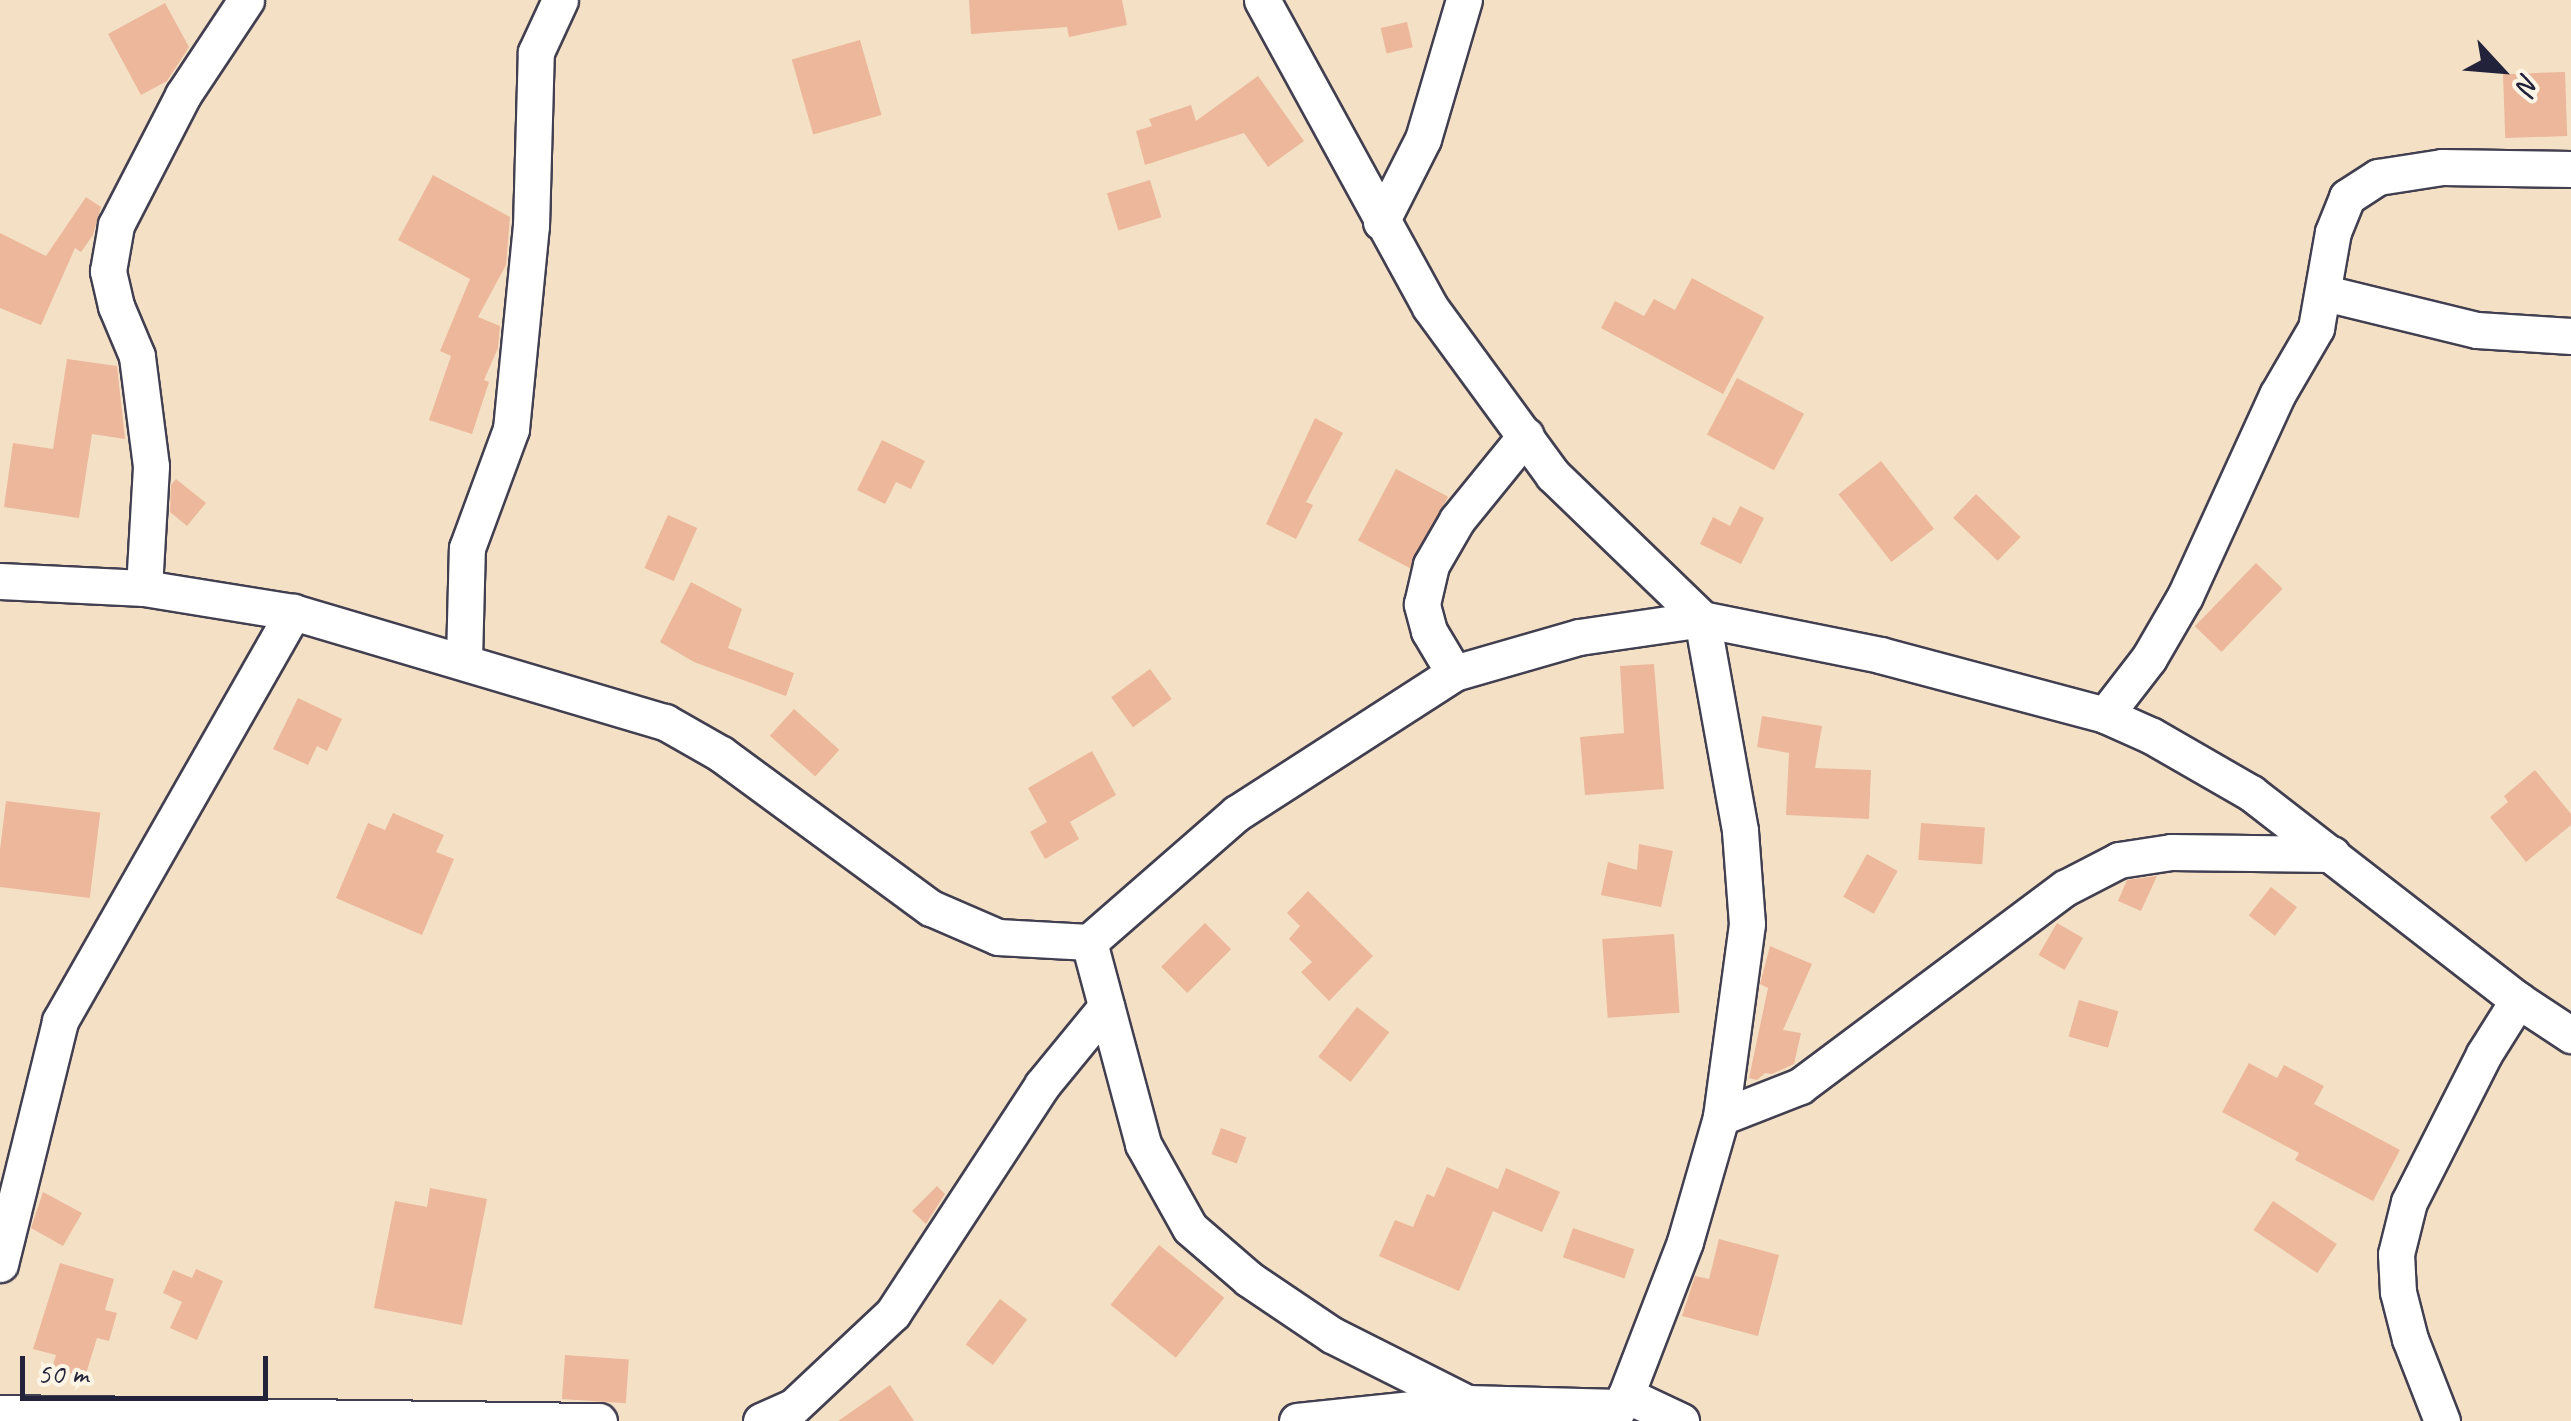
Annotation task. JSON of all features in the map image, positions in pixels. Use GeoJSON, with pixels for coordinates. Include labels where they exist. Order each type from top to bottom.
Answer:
{"type":"FeatureCollection","features":[{"type":"Feature","properties":{"kind":"street"},"geometry":{"type":"LineString","coordinates":[[144,588],[151,466],[137,356],[116,306],[108,271],[113,240],[116,225],[183,95],[246,0]]}},
{"type":"Feature","properties":{"kind":"street"},"geometry":{"type":"LineString","coordinates":[[464,659],[466,548],[511,428],[531,226],[536,52],[560,0]]}},
{"type":"Feature","properties":{"kind":"street"},"geometry":{"type":"LineString","coordinates":[[1262,0],[1430,307],[1553,475],[1702,619],[1736,802],[1746,924],[1721,1117],[1686,1242],[1619,1408]]}},
{"type":"Feature","properties":{"kind":"street"},"geometry":{"type":"LineString","coordinates":[[1381,222],[1422,138],[1464,0]]}},
{"type":"Feature","properties":{"kind":"street"},"geometry":{"type":"LineString","coordinates":[[2106,715],[2150,658],[2185,596],[2277,395],[2316,328],[2334,232],[2347,197],[2378,177],[2442,166],[2571,169]]}},
{"type":"Feature","properties":{"kind":"street"},"geometry":{"type":"LineString","coordinates":[[2325,293],[2477,330],[2571,336]]}},
{"type":"Feature","properties":{"kind":"street"},"geometry":{"type":"LineString","coordinates":[[1454,673],[1429,631],[1422,604],[1431,565],[1467,507],[1526,435]]}},
{"type":"Feature","properties":{"kind":"street"},"geometry":{"type":"LineString","coordinates":[[0,580],[144,588],[293,612],[464,659],[665,722],[721,754],[837,843],[948,916],[998,938],[1089,942],[1237,813],[1454,673],[1579,637],[1702,619],[1880,655],[2106,715],[2251,794],[2518,1000],[2571,1035]]}},
{"type":"Feature","properties":{"kind":"street"},"geometry":{"type":"LineString","coordinates":[[0,1264],[60,1021],[293,612]]}},
{"type":"Feature","properties":{"kind":"street"},"geometry":{"type":"LineString","coordinates":[[1721,1117],[1800,1086],[2050,899],[2119,860],[2171,852],[2332,854]]}},
{"type":"Feature","properties":{"kind":"street"},"geometry":{"type":"LineString","coordinates":[[1089,942],[1143,1144],[1190,1228],[1249,1280],[1332,1334],[1467,1403]]}},
{"type":"Feature","properties":{"kind":"street"},"geometry":{"type":"LineString","coordinates":[[2442,1421],[2410,1340],[2398,1292],[2396,1254],[2409,1202],[2484,1054],[2518,1000]]}},
{"type":"Feature","properties":{"kind":"street"},"geometry":{"type":"LineString","coordinates":[[761,1421],[793,1408],[893,1314],[1042,1085],[1106,1007]]}},
{"type":"Feature","properties":{"kind":"street"},"geometry":{"type":"LineString","coordinates":[[1297,1421],[1467,1403],[1619,1408],[1681,1421]]}},
{"type":"Feature","properties":{"kind":"street"},"geometry":{"type":"LineString","coordinates":[[0,1413],[599,1421]]}},
{"type":"Feature","properties":{"kind":"building"},"geometry":{"type":"Polygon","coordinates":[[[969,0],[1122,0],[1127,25],[1069,37],[1067,27],[971,34],[969,0]]]}},
{"type":"Feature","properties":{"kind":"building"},"geometry":{"type":"Polygon","coordinates":[[[165,3],[189,47],[167,81],[141,95],[108,34],[165,3]]]}},
{"type":"Feature","properties":{"kind":"building"},"geometry":{"type":"Polygon","coordinates":[[[1407,22],[1413,47],[1387,53],[1381,28],[1407,22]]]}},
{"type":"Feature","properties":{"kind":"building"},"geometry":{"type":"Polygon","coordinates":[[[860,40],[881,115],[813,135],[792,60],[860,40]]]}},
{"type":"Feature","properties":{"kind":"building"},"geometry":{"type":"Polygon","coordinates":[[[2565,72],[2567,136],[2505,138],[2503,74],[2565,72]]]}},
{"type":"Feature","properties":{"kind":"building"},"geometry":{"type":"Polygon","coordinates":[[[1258,76],[1304,141],[1268,167],[1244,133],[1145,165],[1136,131],[1152,126],[1149,119],[1191,105],[1196,121],[1258,76]]]}},
{"type":"Feature","properties":{"kind":"building"},"geometry":{"type":"Polygon","coordinates":[[[433,175],[510,217],[506,265],[478,317],[500,326],[498,348],[484,380],[489,382],[472,434],[429,420],[451,356],[440,351],[470,279],[398,240],[433,175]]]}},
{"type":"Feature","properties":{"kind":"building"},"geometry":{"type":"Polygon","coordinates":[[[1150,180],[1161,217],[1118,230],[1107,193],[1150,180]]]}},
{"type":"Feature","properties":{"kind":"building"},"geometry":{"type":"Polygon","coordinates":[[[86,197],[101,207],[93,235],[81,252],[75,248],[41,325],[0,308],[0,233],[46,256],[86,197]]]}},
{"type":"Feature","properties":{"kind":"building"},"geometry":{"type":"Polygon","coordinates":[[[1692,278],[1764,317],[1723,394],[1601,328],[1615,301],[1644,316],[1654,299],[1675,310],[1692,278]]]}},
{"type":"Feature","properties":{"kind":"building"},"geometry":{"type":"Polygon","coordinates":[[[67,359],[117,366],[125,439],[92,434],[79,518],[4,507],[13,443],[53,449],[67,359]]]}},
{"type":"Feature","properties":{"kind":"building"},"geometry":{"type":"Polygon","coordinates":[[[1737,378],[1804,414],[1774,470],[1707,435],[1737,378]]]}},
{"type":"Feature","properties":{"kind":"building"},"geometry":{"type":"Polygon","coordinates":[[[1315,418],[1343,433],[1306,502],[1313,505],[1296,539],[1266,524],[1315,418]]]}},
{"type":"Feature","properties":{"kind":"building"},"geometry":{"type":"Polygon","coordinates":[[[882,440],[925,461],[911,489],[896,482],[885,504],[857,490],[882,440]]]}},
{"type":"Feature","properties":{"kind":"building"},"geometry":{"type":"Polygon","coordinates":[[[1881,461],[1934,529],[1891,562],[1838,494],[1881,461]]]}},
{"type":"Feature","properties":{"kind":"building"},"geometry":{"type":"Polygon","coordinates":[[[1396,469],[1448,497],[1410,568],[1358,541],[1396,469]]]}},
{"type":"Feature","properties":{"kind":"building"},"geometry":{"type":"Polygon","coordinates":[[[176,479],[206,503],[187,526],[170,512],[171,485],[176,479]]]}},
{"type":"Feature","properties":{"kind":"building"},"geometry":{"type":"Polygon","coordinates":[[[1976,494],[2021,537],[1998,561],[1953,518],[1976,494]]]}},
{"type":"Feature","properties":{"kind":"building"},"geometry":{"type":"Polygon","coordinates":[[[1740,506],[1764,518],[1741,564],[1700,544],[1713,517],[1730,526],[1740,506]]]}},
{"type":"Feature","properties":{"kind":"building"},"geometry":{"type":"Polygon","coordinates":[[[668,515],[697,528],[674,581],[644,568],[668,515]]]}},
{"type":"Feature","properties":{"kind":"building"},"geometry":{"type":"Polygon","coordinates":[[[2256,563],[2283,589],[2221,652],[2195,626],[2256,563]]]}},
{"type":"Feature","properties":{"kind":"building"},"geometry":{"type":"Polygon","coordinates":[[[691,582],[742,609],[728,648],[794,673],[786,696],[694,662],[660,642],[691,582]]]}},
{"type":"Feature","properties":{"kind":"building"},"geometry":{"type":"Polygon","coordinates":[[[1654,664],[1664,789],[1585,795],[1580,737],[1624,733],[1620,666],[1654,664]]]}},
{"type":"Feature","properties":{"kind":"building"},"geometry":{"type":"Polygon","coordinates":[[[1150,669],[1172,699],[1133,727],[1111,697],[1150,669]]]}},
{"type":"Feature","properties":{"kind":"building"},"geometry":{"type":"Polygon","coordinates":[[[298,698],[342,719],[327,751],[317,746],[308,765],[273,749],[298,698]]]}},
{"type":"Feature","properties":{"kind":"building"},"geometry":{"type":"Polygon","coordinates":[[[794,709],[839,750],[815,777],[770,736],[794,709]]]}},
{"type":"Feature","properties":{"kind":"building"},"geometry":{"type":"Polygon","coordinates":[[[1762,716],[1822,726],[1815,768],[1871,770],[1869,819],[1786,815],[1789,753],[1757,747],[1762,716]]]}},
{"type":"Feature","properties":{"kind":"building"},"geometry":{"type":"Polygon","coordinates":[[[1092,751],[1116,795],[1070,822],[1079,839],[1045,859],[1030,832],[1047,822],[1028,788],[1092,751]]]}},
{"type":"Feature","properties":{"kind":"building"},"geometry":{"type":"Polygon","coordinates":[[[2535,770],[2571,814],[2571,825],[2526,862],[2490,817],[2508,802],[2504,796],[2535,770]]]}},
{"type":"Feature","properties":{"kind":"building"},"geometry":{"type":"Polygon","coordinates":[[[6,801],[100,813],[90,898],[0,887],[6,801]]]}},
{"type":"Feature","properties":{"kind":"building"},"geometry":{"type":"Polygon","coordinates":[[[393,813],[444,835],[436,852],[454,859],[422,935],[336,898],[368,823],[385,830],[393,813]]]}},
{"type":"Feature","properties":{"kind":"building"},"geometry":{"type":"Polygon","coordinates":[[[1921,823],[1985,827],[1982,864],[1918,860],[1921,823]]]}},
{"type":"Feature","properties":{"kind":"building"},"geometry":{"type":"Polygon","coordinates":[[[1639,844],[1673,851],[1661,907],[1601,895],[1608,862],[1637,870],[1639,844]]]}},
{"type":"Feature","properties":{"kind":"building"},"geometry":{"type":"Polygon","coordinates":[[[1867,854],[1898,871],[1874,914],[1843,897],[1867,854]]]}},
{"type":"Feature","properties":{"kind":"building"},"geometry":{"type":"Polygon","coordinates":[[[2157,876],[2141,911],[2118,901],[2127,880],[2157,876]]]}},
{"type":"Feature","properties":{"kind":"building"},"geometry":{"type":"Polygon","coordinates":[[[2271,887],[2297,907],[2275,936],[2249,915],[2271,887]]]}},
{"type":"Feature","properties":{"kind":"building"},"geometry":{"type":"Polygon","coordinates":[[[1308,891],[1373,956],[1329,1001],[1301,972],[1312,962],[1289,939],[1300,926],[1287,913],[1308,891]]]}},
{"type":"Feature","properties":{"kind":"building"},"geometry":{"type":"Polygon","coordinates":[[[1205,923],[1231,949],[1187,993],[1161,967],[1205,923]]]}},
{"type":"Feature","properties":{"kind":"building"},"geometry":{"type":"Polygon","coordinates":[[[2057,923],[2083,938],[2064,970],[2038,955],[2057,923]]]}},
{"type":"Feature","properties":{"kind":"building"},"geometry":{"type":"Polygon","coordinates":[[[1674,934],[1680,1013],[1608,1018],[1602,939],[1674,934]]]}},
{"type":"Feature","properties":{"kind":"building"},"geometry":{"type":"Polygon","coordinates":[[[1770,946],[1812,964],[1783,1030],[1801,1033],[1794,1064],[1772,1074],[1765,1073],[1757,1080],[1749,1078],[1768,988],[1760,984],[1770,946]]]}},
{"type":"Feature","properties":{"kind":"building"},"geometry":{"type":"Polygon","coordinates":[[[2079,1000],[2118,1011],[2108,1048],[2069,1037],[2079,1000]]]}},
{"type":"Feature","properties":{"kind":"building"},"geometry":{"type":"Polygon","coordinates":[[[1357,1007],[1389,1032],[1351,1082],[1318,1057],[1357,1007]]]}},
{"type":"Feature","properties":{"kind":"building"},"geometry":{"type":"Polygon","coordinates":[[[2249,1063],[2277,1078],[2284,1065],[2324,1086],[2314,1104],[2400,1150],[2373,1201],[2295,1160],[2299,1153],[2222,1112],[2249,1063]]]}},
{"type":"Feature","properties":{"kind":"building"},"geometry":{"type":"Polygon","coordinates":[[[1221,1128],[1246,1137],[1237,1164],[1211,1154],[1221,1128]]]}},
{"type":"Feature","properties":{"kind":"building"},"geometry":{"type":"Polygon","coordinates":[[[1447,1167],[1498,1189],[1506,1168],[1560,1192],[1542,1232],[1493,1211],[1459,1291],[1379,1256],[1395,1220],[1413,1227],[1427,1194],[1434,1197],[1447,1167]]]}},
{"type":"Feature","properties":{"kind":"building"},"geometry":{"type":"Polygon","coordinates":[[[937,1186],[945,1194],[926,1224],[912,1211],[937,1186]]]}},
{"type":"Feature","properties":{"kind":"building"},"geometry":{"type":"Polygon","coordinates":[[[430,1188],[487,1199],[462,1325],[374,1308],[395,1201],[427,1207],[430,1188]]]}},
{"type":"Feature","properties":{"kind":"building"},"geometry":{"type":"Polygon","coordinates":[[[43,1192],[82,1213],[63,1246],[31,1228],[43,1192]]]}},
{"type":"Feature","properties":{"kind":"building"},"geometry":{"type":"Polygon","coordinates":[[[2273,1201],[2337,1244],[2317,1273],[2253,1230],[2273,1201]]]}},
{"type":"Feature","properties":{"kind":"building"},"geometry":{"type":"Polygon","coordinates":[[[1573,1228],[1634,1249],[1624,1278],[1563,1257],[1573,1228]]]}},
{"type":"Feature","properties":{"kind":"building"},"geometry":{"type":"Polygon","coordinates":[[[1719,1239],[1779,1255],[1758,1336],[1682,1316],[1695,1276],[1709,1279],[1719,1239]]]}},
{"type":"Feature","properties":{"kind":"building"},"geometry":{"type":"Polygon","coordinates":[[[1159,1245],[1224,1298],[1176,1358],[1111,1305],[1159,1245]]]}},
{"type":"Feature","properties":{"kind":"building"},"geometry":{"type":"Polygon","coordinates":[[[60,1263],[114,1279],[105,1310],[117,1313],[109,1341],[97,1338],[85,1377],[52,1368],[56,1355],[33,1349],[60,1263]]]}},
{"type":"Feature","properties":{"kind":"building"},"geometry":{"type":"Polygon","coordinates":[[[196,1269],[223,1281],[197,1340],[170,1328],[182,1302],[163,1293],[173,1270],[192,1278],[196,1269]]]}},
{"type":"Feature","properties":{"kind":"building"},"geometry":{"type":"Polygon","coordinates":[[[1000,1299],[1027,1319],[993,1365],[966,1345],[1000,1299]]]}},
{"type":"Feature","properties":{"kind":"building"},"geometry":{"type":"Polygon","coordinates":[[[565,1355],[629,1359],[626,1403],[562,1399],[565,1355]]]}},
{"type":"Feature","properties":{"kind":"building"},"geometry":{"type":"Polygon","coordinates":[[[890,1385],[914,1421],[838,1421],[890,1385]]]}}]}
